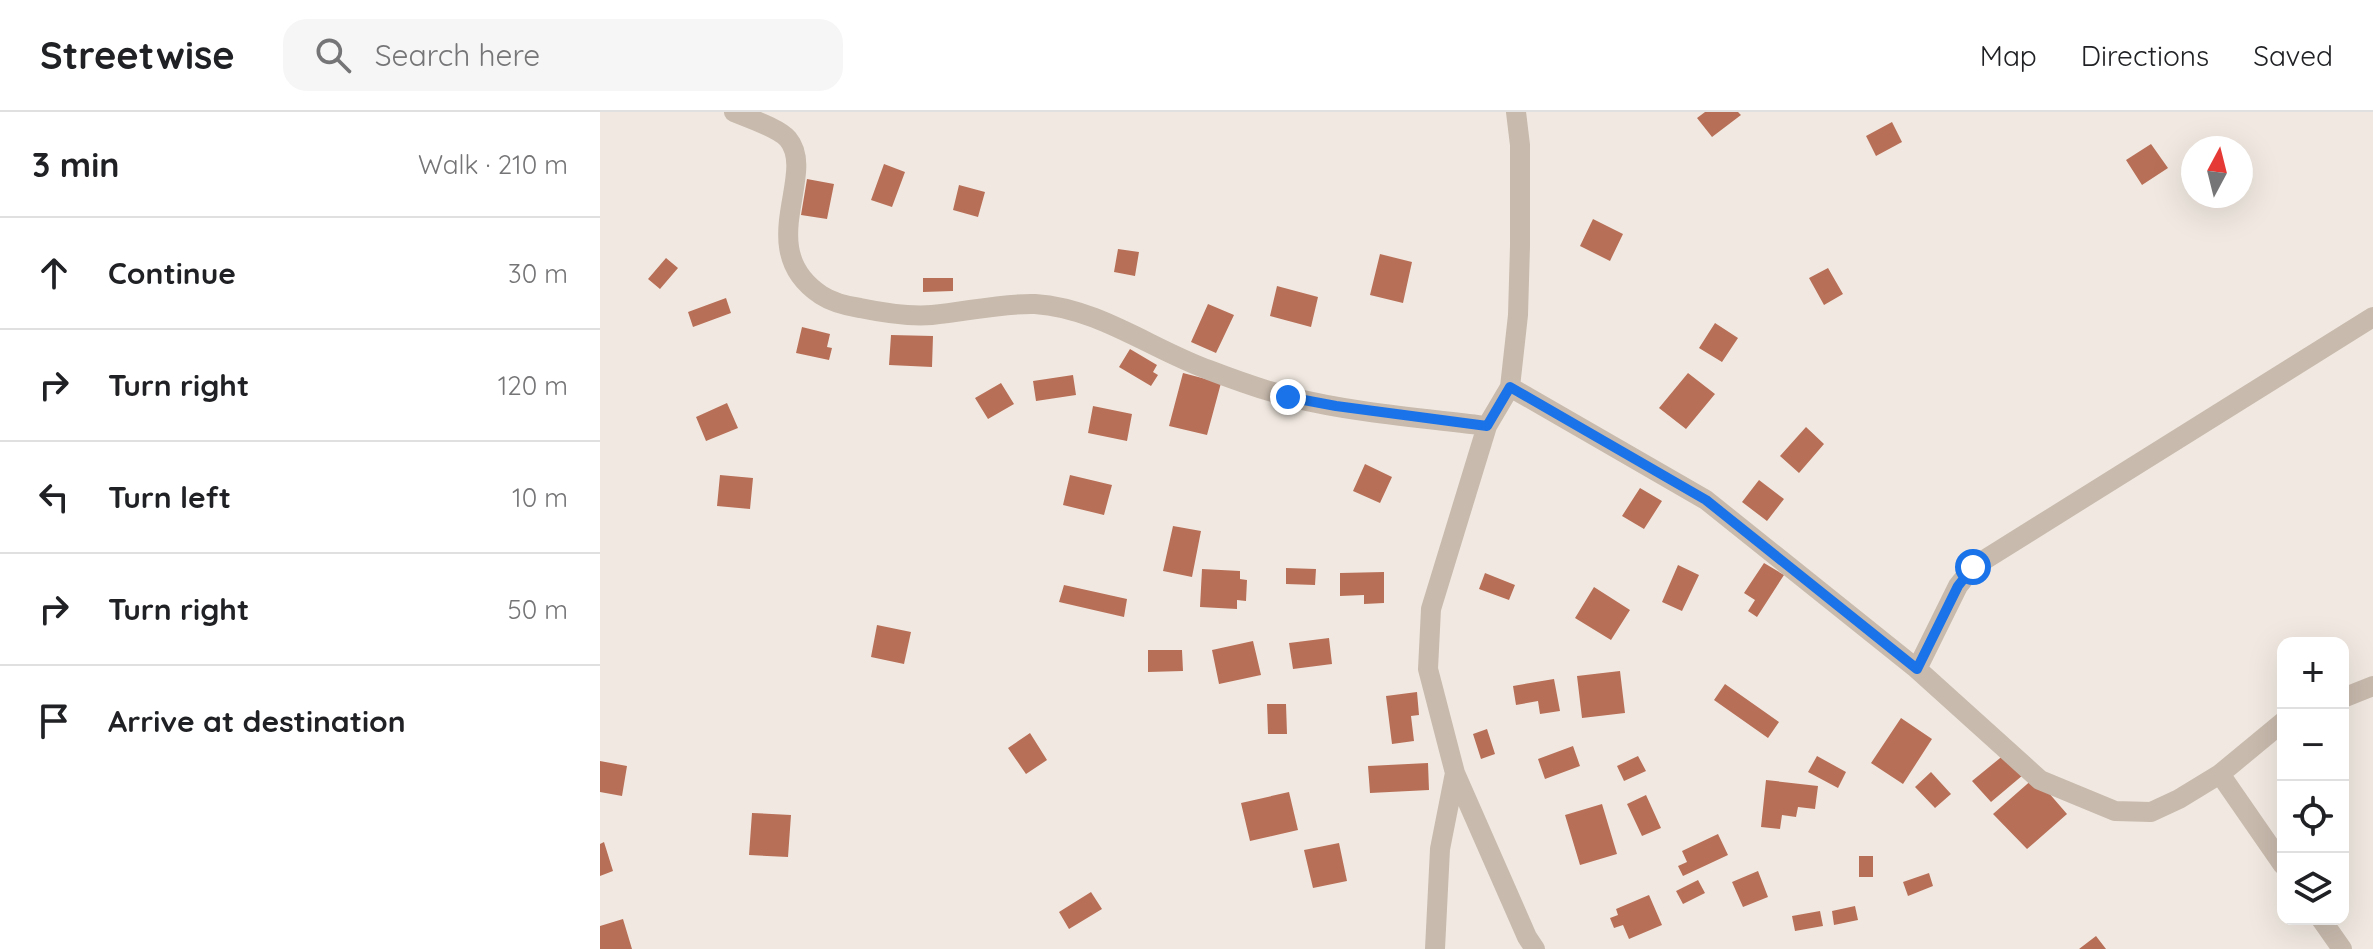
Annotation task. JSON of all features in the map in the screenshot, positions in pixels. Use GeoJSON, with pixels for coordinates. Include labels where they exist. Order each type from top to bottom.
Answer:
{"type":"FeatureCollection","features":[{"type":"Feature","properties":{"kind":"street"},"geometry":{"type":"LineString","coordinates":[[734,112],[789,140],[795,167],[787,240],[790,260],[814,290],[838,304],[891,315],[929,315],[1033,304],[1063,308],[1105,322],[1206,369],[1288,397],[1487,426]]}},
{"type":"Feature","properties":{"kind":"street"},"geometry":{"type":"LineString","coordinates":[[1516,112],[1520,145],[1520,246],[1518,315],[1510,387],[1487,426],[1431,609],[1427,643],[1428,669],[1455,773],[1535,949]]}},
{"type":"Feature","properties":{"kind":"street"},"geometry":{"type":"LineString","coordinates":[[1917,669],[1958,586],[1973,567],[2373,317]]}},
{"type":"Feature","properties":{"kind":"street"},"geometry":{"type":"LineString","coordinates":[[1510,387],[1706,500],[1917,669],[2040,780],[2115,811],[2151,812],[2220,774],[2277,727]]}},
{"type":"Feature","properties":{"kind":"street"},"geometry":{"type":"LineString","coordinates":[[2349,696],[2373,686]]}},
{"type":"Feature","properties":{"kind":"street"},"geometry":{"type":"LineString","coordinates":[[1435,949],[1440,849],[1455,773]]}},
{"type":"Feature","properties":{"kind":"street"},"geometry":{"type":"LineString","coordinates":[[2220,774],[2277,856]]}},
{"type":"Feature","properties":{"kind":"street"},"geometry":{"type":"LineString","coordinates":[[2325,925],[2342,949]]}},
{"type":"Feature","properties":{"kind":"building"},"geometry":{"type":"Polygon","coordinates":[[[1705,112],[1738,112],[1741,115],[1712,137],[1697,118],[1705,112]]]}},
{"type":"Feature","properties":{"kind":"building"},"geometry":{"type":"Polygon","coordinates":[[[1892,122],[1902,142],[1876,156],[1866,136],[1892,122]]]}},
{"type":"Feature","properties":{"kind":"building"},"geometry":{"type":"Polygon","coordinates":[[[2151,144],[2168,168],[2142,185],[2126,160],[2151,144]]]}},
{"type":"Feature","properties":{"kind":"building"},"geometry":{"type":"Polygon","coordinates":[[[884,164],[905,172],[892,207],[871,200],[884,164]]]}},
{"type":"Feature","properties":{"kind":"building"},"geometry":{"type":"Polygon","coordinates":[[[807,179],[834,184],[827,219],[801,215],[807,179]]]}},
{"type":"Feature","properties":{"kind":"building"},"geometry":{"type":"Polygon","coordinates":[[[959,185],[985,192],[978,217],[953,210],[959,185]]]}},
{"type":"Feature","properties":{"kind":"building"},"geometry":{"type":"Polygon","coordinates":[[[1593,219],[1623,234],[1610,261],[1580,246],[1593,219]]]}},
{"type":"Feature","properties":{"kind":"building"},"geometry":{"type":"Polygon","coordinates":[[[1118,249],[1139,252],[1135,276],[1114,272],[1118,249]]]}},
{"type":"Feature","properties":{"kind":"building"},"geometry":{"type":"Polygon","coordinates":[[[1380,254],[1412,262],[1403,303],[1370,295],[1380,254]]]}},
{"type":"Feature","properties":{"kind":"building"},"geometry":{"type":"Polygon","coordinates":[[[666,258],[678,268],[660,289],[648,279],[666,258]]]}},
{"type":"Feature","properties":{"kind":"building"},"geometry":{"type":"Polygon","coordinates":[[[1828,268],[1843,294],[1824,305],[1809,278],[1828,268]]]}},
{"type":"Feature","properties":{"kind":"building"},"geometry":{"type":"Polygon","coordinates":[[[923,278],[953,278],[953,291],[923,292],[923,278]]]}},
{"type":"Feature","properties":{"kind":"building"},"geometry":{"type":"Polygon","coordinates":[[[1277,286],[1318,297],[1311,327],[1270,316],[1277,286]]]}},
{"type":"Feature","properties":{"kind":"building"},"geometry":{"type":"Polygon","coordinates":[[[726,298],[731,313],[693,327],[688,312],[726,298]]]}},
{"type":"Feature","properties":{"kind":"building"},"geometry":{"type":"Polygon","coordinates":[[[1208,304],[1234,315],[1216,353],[1191,342],[1208,304]]]}},
{"type":"Feature","properties":{"kind":"building"},"geometry":{"type":"Polygon","coordinates":[[[1715,323],[1738,338],[1722,362],[1699,348],[1715,323]]]}},
{"type":"Feature","properties":{"kind":"building"},"geometry":{"type":"Polygon","coordinates":[[[802,327],[830,334],[827,347],[832,348],[829,360],[796,353],[802,327]]]}},
{"type":"Feature","properties":{"kind":"building"},"geometry":{"type":"Polygon","coordinates":[[[891,335],[933,336],[932,367],[889,365],[891,335]]]}},
{"type":"Feature","properties":{"kind":"building"},"geometry":{"type":"Polygon","coordinates":[[[1130,349],[1157,365],[1153,372],[1158,375],[1151,386],[1119,367],[1130,349]]]}},
{"type":"Feature","properties":{"kind":"building"},"geometry":{"type":"Polygon","coordinates":[[[1183,373],[1221,383],[1207,435],[1169,426],[1183,373]]]}},
{"type":"Feature","properties":{"kind":"building"},"geometry":{"type":"Polygon","coordinates":[[[1688,373],[1715,394],[1686,429],[1659,408],[1688,373]]]}},
{"type":"Feature","properties":{"kind":"building"},"geometry":{"type":"Polygon","coordinates":[[[1073,375],[1076,395],[1036,401],[1033,381],[1073,375]]]}},
{"type":"Feature","properties":{"kind":"building"},"geometry":{"type":"Polygon","coordinates":[[[1001,383],[1014,404],[988,419],[975,398],[1001,383]]]}},
{"type":"Feature","properties":{"kind":"building"},"geometry":{"type":"Polygon","coordinates":[[[727,403],[738,428],[706,441],[696,417],[727,403]]]}},
{"type":"Feature","properties":{"kind":"building"},"geometry":{"type":"Polygon","coordinates":[[[1093,406],[1132,414],[1127,441],[1088,433],[1093,406]]]}},
{"type":"Feature","properties":{"kind":"building"},"geometry":{"type":"Polygon","coordinates":[[[1806,427],[1824,444],[1799,473],[1780,456],[1806,427]]]}},
{"type":"Feature","properties":{"kind":"building"},"geometry":{"type":"Polygon","coordinates":[[[1365,464],[1392,477],[1380,503],[1353,491],[1365,464]]]}},
{"type":"Feature","properties":{"kind":"building"},"geometry":{"type":"Polygon","coordinates":[[[720,475],[753,478],[750,509],[717,506],[720,475]]]}},
{"type":"Feature","properties":{"kind":"building"},"geometry":{"type":"Polygon","coordinates":[[[1070,475],[1112,485],[1104,515],[1063,505],[1070,475]]]}},
{"type":"Feature","properties":{"kind":"building"},"geometry":{"type":"Polygon","coordinates":[[[1759,480],[1784,499],[1767,521],[1742,502],[1759,480]]]}},
{"type":"Feature","properties":{"kind":"building"},"geometry":{"type":"Polygon","coordinates":[[[1640,488],[1662,501],[1644,529],[1622,516],[1640,488]]]}},
{"type":"Feature","properties":{"kind":"building"},"geometry":{"type":"Polygon","coordinates":[[[1173,526],[1201,531],[1192,577],[1163,571],[1173,526]]]}},
{"type":"Feature","properties":{"kind":"building"},"geometry":{"type":"Polygon","coordinates":[[[1764,563],[1784,575],[1757,617],[1748,611],[1755,600],[1744,593],[1764,563]]]}},
{"type":"Feature","properties":{"kind":"building"},"geometry":{"type":"Polygon","coordinates":[[[1678,565],[1699,575],[1682,611],[1662,602],[1678,565]]]}},
{"type":"Feature","properties":{"kind":"building"},"geometry":{"type":"Polygon","coordinates":[[[1286,568],[1316,569],[1315,585],[1286,584],[1286,568]]]}},
{"type":"Feature","properties":{"kind":"building"},"geometry":{"type":"Polygon","coordinates":[[[1202,569],[1240,571],[1240,579],[1247,580],[1246,601],[1237,600],[1237,609],[1200,607],[1202,569]]]}},
{"type":"Feature","properties":{"kind":"building"},"geometry":{"type":"Polygon","coordinates":[[[1384,572],[1384,603],[1364,604],[1364,595],[1340,596],[1340,573],[1384,572]]]}},
{"type":"Feature","properties":{"kind":"building"},"geometry":{"type":"Polygon","coordinates":[[[1485,573],[1515,585],[1509,600],[1479,589],[1485,573]]]}},
{"type":"Feature","properties":{"kind":"building"},"geometry":{"type":"Polygon","coordinates":[[[1064,585],[1127,599],[1124,617],[1059,602],[1064,585]]]}},
{"type":"Feature","properties":{"kind":"building"},"geometry":{"type":"Polygon","coordinates":[[[1594,587],[1630,610],[1611,640],[1575,618],[1594,587]]]}},
{"type":"Feature","properties":{"kind":"building"},"geometry":{"type":"Polygon","coordinates":[[[877,625],[911,632],[904,664],[871,657],[877,625]]]}},
{"type":"Feature","properties":{"kind":"building"},"geometry":{"type":"Polygon","coordinates":[[[1329,638],[1332,664],[1293,669],[1289,643],[1329,638]]]}},
{"type":"Feature","properties":{"kind":"building"},"geometry":{"type":"Polygon","coordinates":[[[1253,641],[1261,675],[1219,684],[1212,650],[1253,641]]]}},
{"type":"Feature","properties":{"kind":"building"},"geometry":{"type":"Polygon","coordinates":[[[1148,650],[1182,650],[1183,671],[1148,672],[1148,650]]]}},
{"type":"Feature","properties":{"kind":"building"},"geometry":{"type":"Polygon","coordinates":[[[1620,671],[1625,713],[1582,718],[1577,676],[1620,671]]]}},
{"type":"Feature","properties":{"kind":"building"},"geometry":{"type":"Polygon","coordinates":[[[1554,679],[1560,711],[1540,714],[1538,701],[1516,705],[1513,686],[1554,679]]]}},
{"type":"Feature","properties":{"kind":"building"},"geometry":{"type":"Polygon","coordinates":[[[1725,684],[1779,722],[1768,738],[1714,700],[1725,684]]]}},
{"type":"Feature","properties":{"kind":"building"},"geometry":{"type":"Polygon","coordinates":[[[1417,692],[1419,715],[1411,716],[1414,741],[1392,744],[1386,696],[1417,692]]]}},
{"type":"Feature","properties":{"kind":"building"},"geometry":{"type":"Polygon","coordinates":[[[1267,704],[1286,704],[1287,734],[1268,734],[1267,704]]]}},
{"type":"Feature","properties":{"kind":"building"},"geometry":{"type":"Polygon","coordinates":[[[1901,718],[1932,739],[1903,784],[1871,763],[1901,718]]]}},
{"type":"Feature","properties":{"kind":"building"},"geometry":{"type":"Polygon","coordinates":[[[1487,729],[1495,754],[1481,759],[1473,734],[1487,729]]]}},
{"type":"Feature","properties":{"kind":"building"},"geometry":{"type":"Polygon","coordinates":[[[1030,733],[1047,760],[1026,774],[1008,748],[1030,733]]]}},
{"type":"Feature","properties":{"kind":"building"},"geometry":{"type":"Polygon","coordinates":[[[1573,746],[1580,766],[1545,779],[1538,759],[1573,746]]]}},
{"type":"Feature","properties":{"kind":"building"},"geometry":{"type":"Polygon","coordinates":[[[2005,754],[2023,775],[1991,802],[1972,781],[2005,754]]]}},
{"type":"Feature","properties":{"kind":"building"},"geometry":{"type":"Polygon","coordinates":[[[1638,756],[1646,771],[1624,781],[1617,766],[1638,756]]]}},
{"type":"Feature","properties":{"kind":"building"},"geometry":{"type":"Polygon","coordinates":[[[1817,756],[1846,772],[1838,788],[1808,772],[1817,756]]]}},
{"type":"Feature","properties":{"kind":"building"},"geometry":{"type":"Polygon","coordinates":[[[600,761],[627,766],[622,796],[600,792],[600,761]]]}},
{"type":"Feature","properties":{"kind":"building"},"geometry":{"type":"Polygon","coordinates":[[[1428,763],[1429,790],[1370,793],[1368,766],[1428,763]]]}},
{"type":"Feature","properties":{"kind":"building"},"geometry":{"type":"Polygon","coordinates":[[[1931,772],[1951,794],[1935,808],[1915,787],[1931,772]]]}},
{"type":"Feature","properties":{"kind":"building"},"geometry":{"type":"Polygon","coordinates":[[[2035,777],[2067,814],[2027,849],[1993,814],[2035,777]]]}},
{"type":"Feature","properties":{"kind":"building"},"geometry":{"type":"Polygon","coordinates":[[[1766,780],[1818,786],[1815,809],[1798,807],[1796,817],[1782,815],[1780,829],[1761,827],[1766,780]]]}},
{"type":"Feature","properties":{"kind":"building"},"geometry":{"type":"Polygon","coordinates":[[[1289,792],[1298,830],[1250,841],[1241,803],[1289,792]]]}},
{"type":"Feature","properties":{"kind":"building"},"geometry":{"type":"Polygon","coordinates":[[[1646,795],[1661,828],[1642,836],[1627,804],[1646,795]]]}},
{"type":"Feature","properties":{"kind":"building"},"geometry":{"type":"Polygon","coordinates":[[[1602,804],[1617,854],[1580,865],[1565,815],[1602,804]]]}},
{"type":"Feature","properties":{"kind":"building"},"geometry":{"type":"Polygon","coordinates":[[[752,813],[791,815],[788,857],[749,855],[752,813]]]}},
{"type":"Feature","properties":{"kind":"building"},"geometry":{"type":"Polygon","coordinates":[[[1718,834],[1728,855],[1683,876],[1678,866],[1687,862],[1682,851],[1718,834]]]}},
{"type":"Feature","properties":{"kind":"building"},"geometry":{"type":"Polygon","coordinates":[[[604,842],[613,871],[600,876],[600,844],[604,842]]]}},
{"type":"Feature","properties":{"kind":"building"},"geometry":{"type":"Polygon","coordinates":[[[1339,843],[1347,881],[1313,888],[1304,850],[1339,843]]]}},
{"type":"Feature","properties":{"kind":"building"},"geometry":{"type":"Polygon","coordinates":[[[1859,856],[1873,856],[1873,877],[1859,877],[1859,856]]]}},
{"type":"Feature","properties":{"kind":"building"},"geometry":{"type":"Polygon","coordinates":[[[1758,871],[1768,897],[1743,907],[1732,882],[1758,871]]]}},
{"type":"Feature","properties":{"kind":"building"},"geometry":{"type":"Polygon","coordinates":[[[1929,873],[1933,886],[1908,896],[1903,882],[1929,873]]]}},
{"type":"Feature","properties":{"kind":"building"},"geometry":{"type":"Polygon","coordinates":[[[1698,880],[1705,893],[1683,904],[1676,891],[1698,880]]]}},
{"type":"Feature","properties":{"kind":"building"},"geometry":{"type":"Polygon","coordinates":[[[1091,892],[1102,909],[1069,929],[1059,912],[1091,892]]]}},
{"type":"Feature","properties":{"kind":"building"},"geometry":{"type":"Polygon","coordinates":[[[1649,895],[1662,925],[1629,939],[1623,925],[1614,928],[1610,918],[1618,915],[1616,909],[1649,895]]]}},
{"type":"Feature","properties":{"kind":"building"},"geometry":{"type":"Polygon","coordinates":[[[1855,906],[1858,920],[1834,925],[1832,911],[1855,906]]]}},
{"type":"Feature","properties":{"kind":"building"},"geometry":{"type":"Polygon","coordinates":[[[1820,911],[1823,926],[1795,931],[1792,916],[1820,911]]]}},
{"type":"Feature","properties":{"kind":"building"},"geometry":{"type":"Polygon","coordinates":[[[623,919],[632,949],[600,949],[600,926],[623,919]]]}},
{"type":"Feature","properties":{"kind":"building"},"geometry":{"type":"Polygon","coordinates":[[[2096,936],[2106,949],[2079,949],[2096,936]]]}},
{"type":"Feature","properties":{"kind":"route"},"geometry":{"type":"LineString","coordinates":[[1288,397],[1487,426],[1510,387],[1706,500],[1917,669],[1958,586],[1973,567]]}}]}
